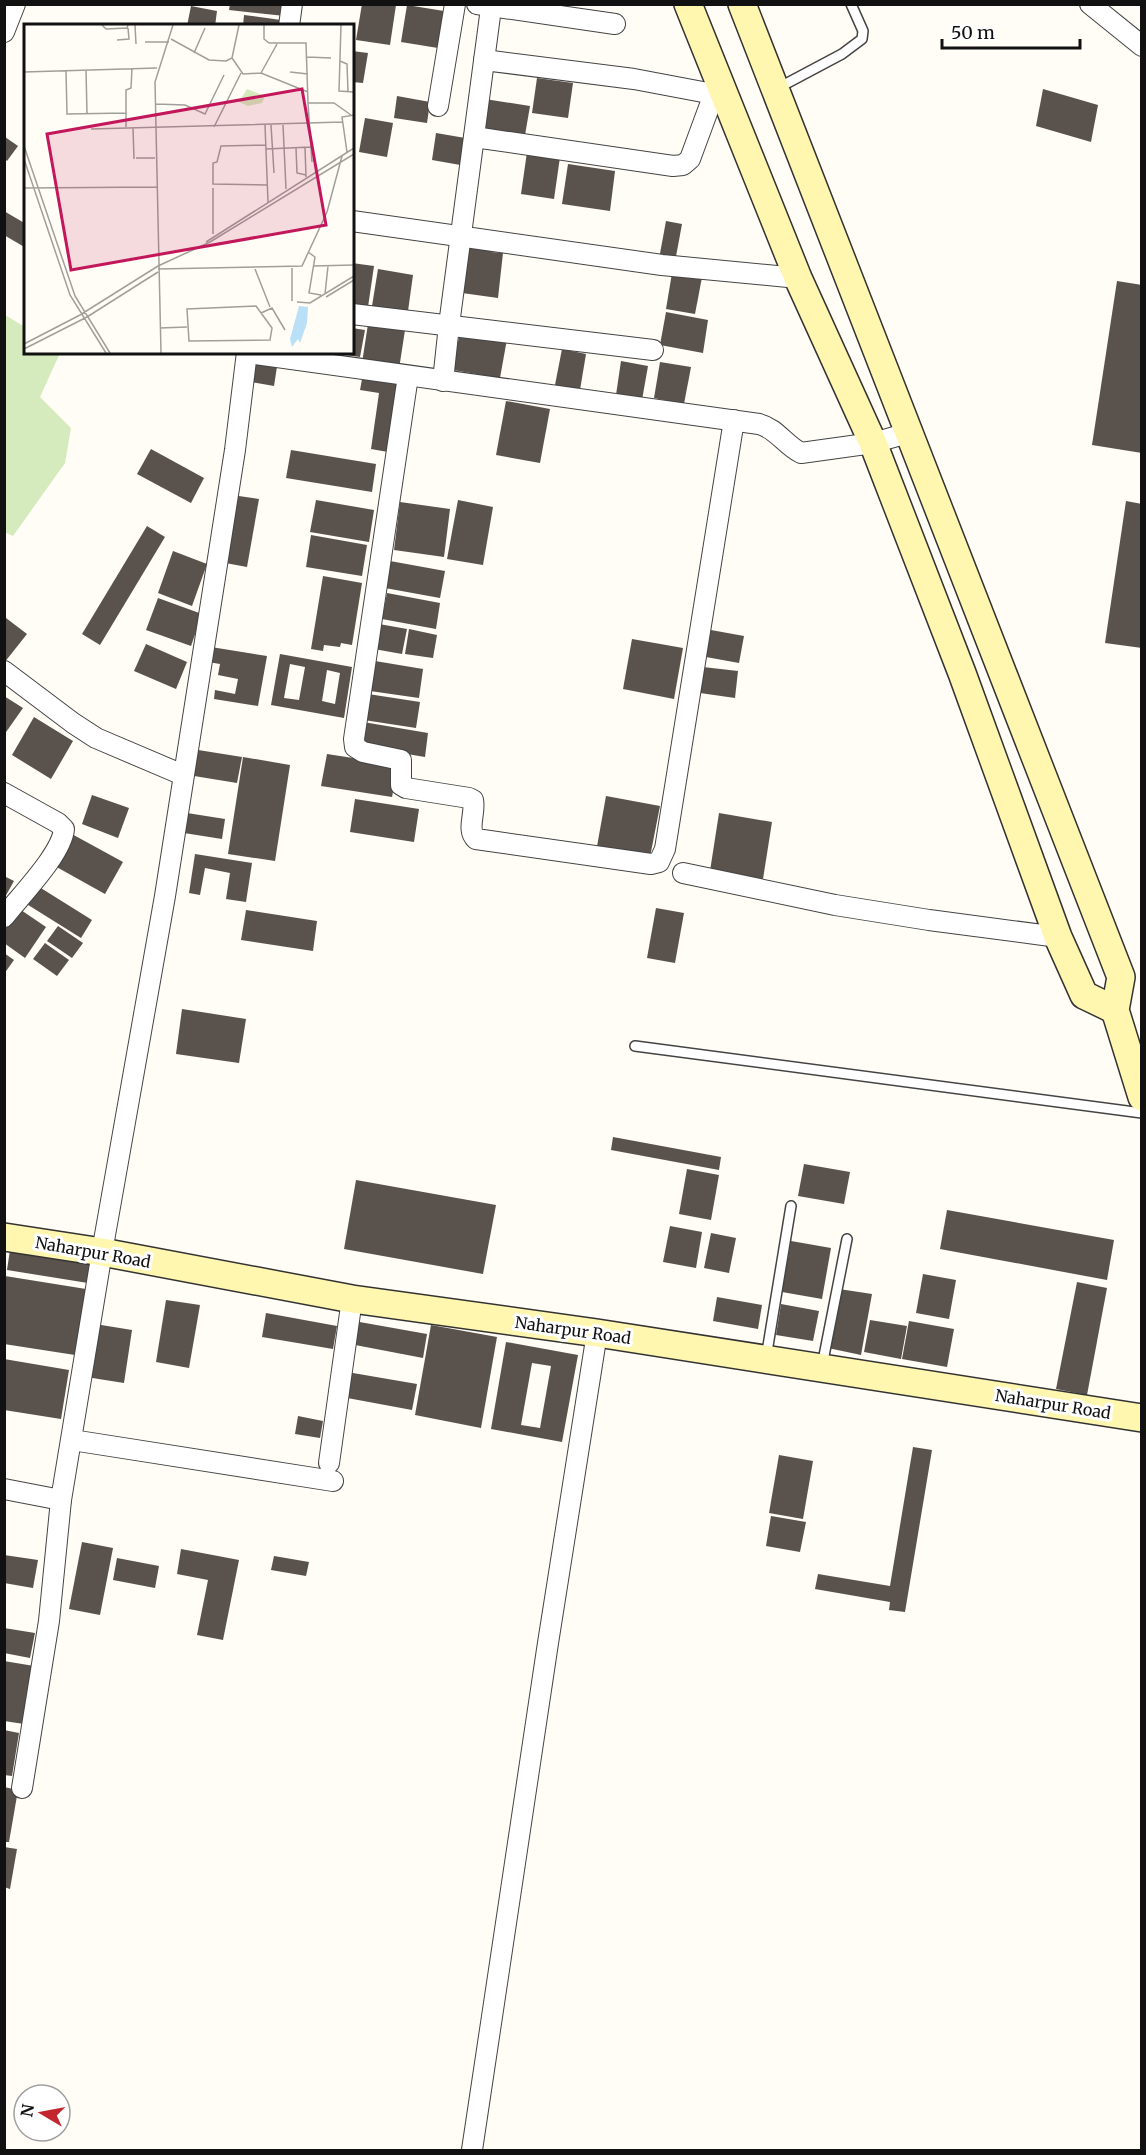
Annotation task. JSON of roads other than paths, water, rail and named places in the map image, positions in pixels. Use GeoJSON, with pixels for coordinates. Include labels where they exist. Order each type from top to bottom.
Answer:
{"type":"FeatureCollection","features":[{"type":"Feature","properties":{"kind":"street"},"geometry":{"type":"LineString","coordinates":[[4,32],[15,4]]}},
{"type":"Feature","properties":{"kind":"street"},"geometry":{"type":"LineString","coordinates":[[289,24],[292,4]]}},
{"type":"Feature","properties":{"kind":"street"},"geometry":{"type":"LineString","coordinates":[[438,106],[455,4]]}},
{"type":"Feature","properties":{"kind":"street"},"geometry":{"type":"LineString","coordinates":[[688,4],[719,95],[798,278],[873,443],[962,673],[1058,937],[1084,995],[1114,1010]]}},
{"type":"Feature","properties":{"kind":"street"},"geometry":{"type":"LineString","coordinates":[[742,4],[1121,976],[1114,1010],[1142,1097]]}},
{"type":"Feature","properties":{"kind":"street"},"geometry":{"type":"LineString","coordinates":[[1090,4],[1142,46]]}},
{"type":"Feature","properties":{"kind":"street"},"geometry":{"type":"LineString","coordinates":[[443,381],[484,60],[484,6],[615,24]]}},
{"type":"Feature","properties":{"kind":"street"},"geometry":{"type":"LineString","coordinates":[[484,60],[634,79],[719,95]]}},
{"type":"Feature","properties":{"kind":"street"},"geometry":{"type":"LineString","coordinates":[[474,137],[673,166],[683,165],[690,159],[719,95]]}},
{"type":"Feature","properties":{"kind":"street"},"geometry":{"type":"LineString","coordinates":[[354,221],[662,265],[798,278]]}},
{"type":"Feature","properties":{"kind":"street"},"geometry":{"type":"LineString","coordinates":[[354,314],[652,350]]}},
{"type":"Feature","properties":{"kind":"street"},"geometry":{"type":"LineString","coordinates":[[22,1788],[49,1621],[61,1500],[165,896],[235,450],[247,354]]}},
{"type":"Feature","properties":{"kind":"street"},"geometry":{"type":"LineString","coordinates":[[254,354],[734,420],[766,426],[792,448],[809,454],[873,443],[908,433]]}},
{"type":"Feature","properties":{"kind":"street"},"geometry":{"type":"LineString","coordinates":[[408,376],[354,739],[355,747],[363,752],[401,760],[399,780],[406,788],[473,800],[471,830],[476,839],[651,864],[659,862],[665,849],[734,420]]}},
{"type":"Feature","properties":{"kind":"street"},"geometry":{"type":"LineString","coordinates":[[4,671],[72,723],[96,738],[183,775]]}},
{"type":"Feature","properties":{"kind":"street"},"geometry":{"type":"LineString","coordinates":[[4,793],[58,823],[64,829],[60,843],[51,857],[4,917]]}},
{"type":"Feature","properties":{"kind":"street"},"geometry":{"type":"LineString","coordinates":[[683,873],[835,905],[1058,937]]}},
{"type":"Feature","properties":{"kind":"street","name":"Naharpur Road"},"geometry":{"type":"LineString","coordinates":[[4,1237],[102,1252],[352,1299],[597,1333],[1142,1418]]}},
{"type":"Feature","properties":{"kind":"street"},"geometry":{"type":"LineString","coordinates":[[72,1440],[331,1472],[352,1299]]}},
{"type":"Feature","properties":{"kind":"street"},"geometry":{"type":"LineString","coordinates":[[472,2151],[556,1586],[597,1333]]}},
{"type":"Feature","properties":{"kind":"street"},"geometry":{"type":"LineString","coordinates":[[4,1489],[61,1500]]}},
{"type":"Feature","properties":{"kind":"lane"},"geometry":{"type":"LineString","coordinates":[[776,89],[842,54],[862,39],[863,32],[851,4]]}},
{"type":"Feature","properties":{"kind":"lane"},"geometry":{"type":"LineString","coordinates":[[634,1046],[1142,1113]]}},
{"type":"Feature","properties":{"kind":"lane"},"geometry":{"type":"LineString","coordinates":[[766,1359],[791,1206]]}},
{"type":"Feature","properties":{"kind":"lane"},"geometry":{"type":"LineString","coordinates":[[822,1367],[847,1239]]}}]}
